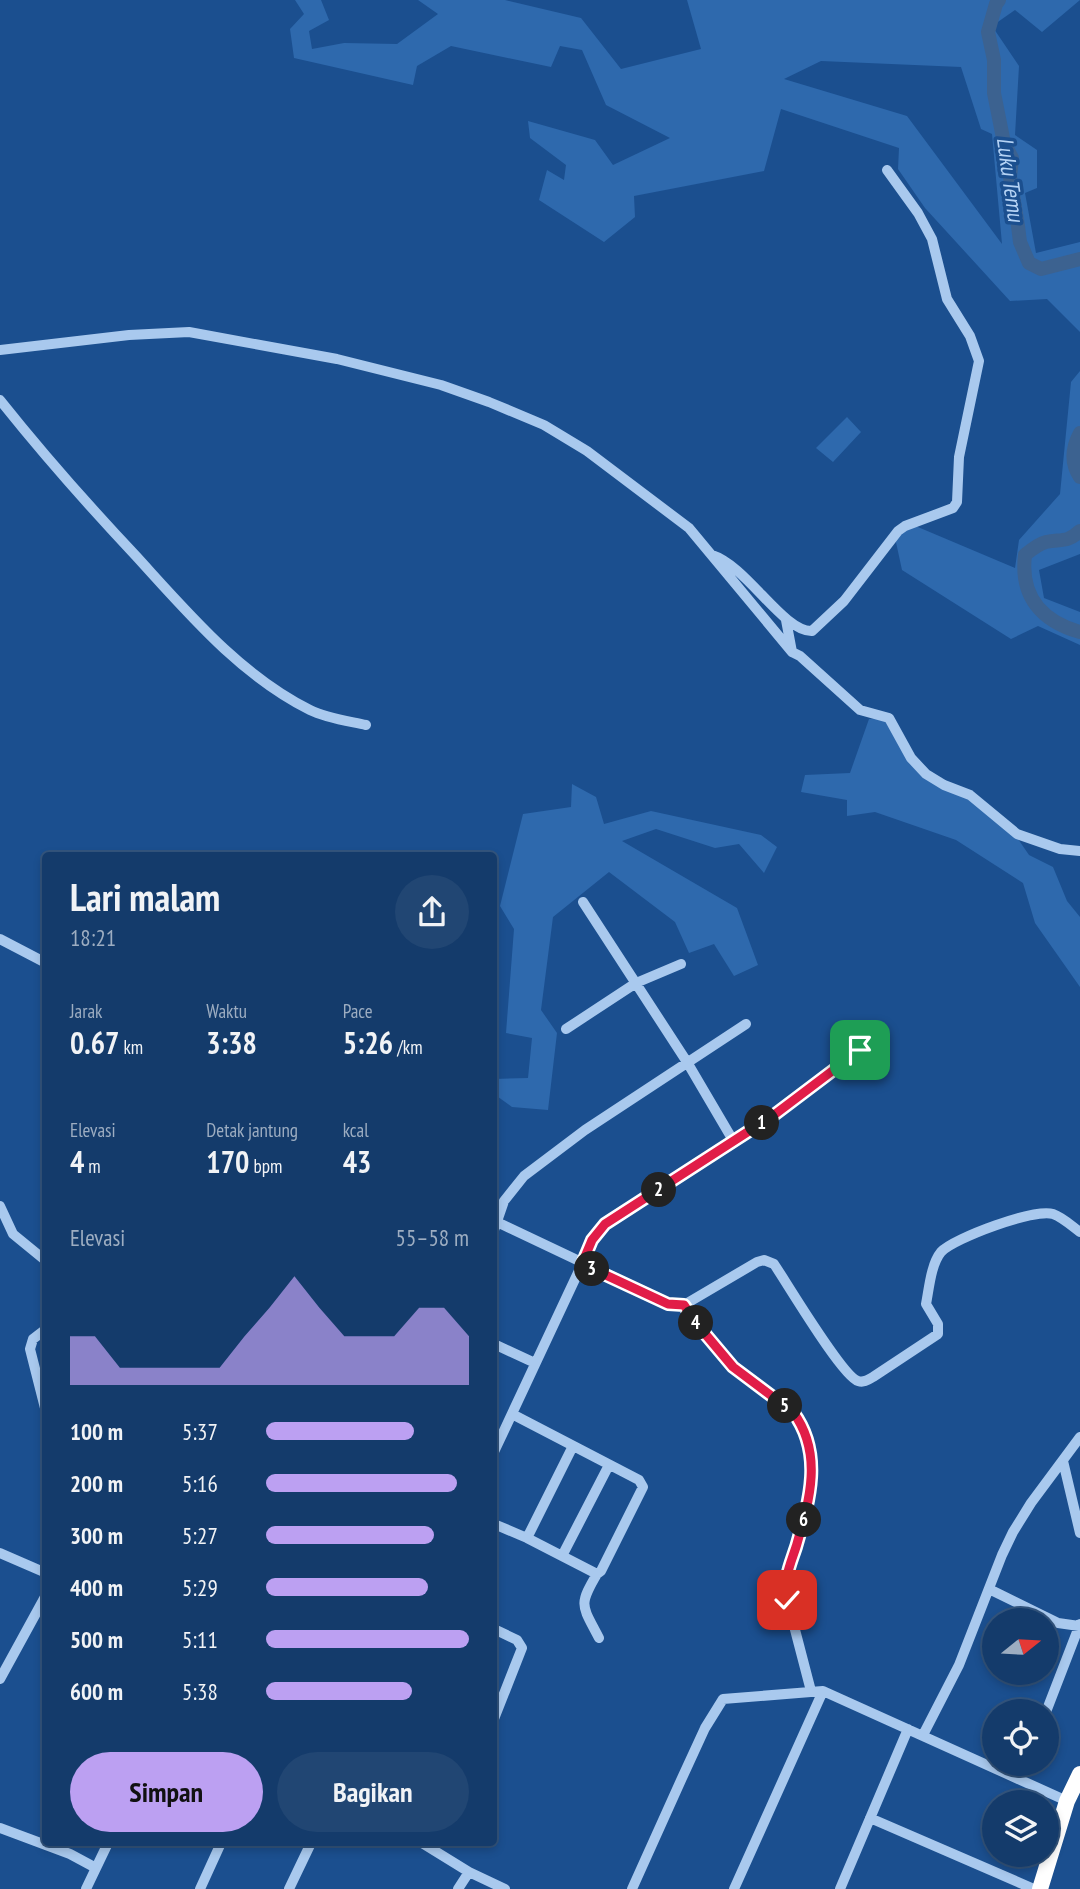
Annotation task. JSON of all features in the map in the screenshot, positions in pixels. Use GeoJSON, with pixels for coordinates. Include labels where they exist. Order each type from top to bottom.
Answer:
{"type":"FeatureCollection","features":[{"type":"Feature","properties":{"kind":"highway"},"geometry":{"type":"LineString","coordinates":[[1040,1889],[1067,1801],[1080,1773]]}},
{"type":"Feature","properties":{"kind":"street"},"geometry":{"type":"LineString","coordinates":[[709,554],[722,558],[748,580],[786,620],[797,628],[812,631],[844,601],[898,531],[953,508],[957,502],[959,457],[979,361],[970,336],[947,299],[932,239],[911,202],[887,170]]}},
{"type":"Feature","properties":{"kind":"street"},"geometry":{"type":"LineString","coordinates":[[0,351],[129,335],[188,332],[337,359],[442,385],[544,425],[587,451],[689,528],[792,652],[800,656],[860,710],[889,718],[911,758],[926,774],[944,785],[970,795],[1017,834],[1060,849],[1080,851]]}},
{"type":"Feature","properties":{"kind":"street"},"geometry":{"type":"LineString","coordinates":[[0,400],[147,568],[205,631],[244,666],[279,693],[313,712],[366,725]]}},
{"type":"Feature","properties":{"kind":"street"},"geometry":{"type":"LineString","coordinates":[[786,620],[792,652]]}},
{"type":"Feature","properties":{"kind":"street"},"geometry":{"type":"LineString","coordinates":[[583,902],[687,1062],[734,1142]]}},
{"type":"Feature","properties":{"kind":"street"},"geometry":{"type":"LineString","coordinates":[[0,939],[42,961]]}},
{"type":"Feature","properties":{"kind":"street"},"geometry":{"type":"LineString","coordinates":[[566,1029],[636,983],[681,964]]}},
{"type":"Feature","properties":{"kind":"street"},"geometry":{"type":"LineString","coordinates":[[497,1220],[504,1201],[524,1175],[584,1130],[746,1024]]}},
{"type":"Feature","properties":{"kind":"street"},"geometry":{"type":"LineString","coordinates":[[497,1446],[598,1230],[804,1094],[860,1050]]}},
{"type":"Feature","properties":{"kind":"street"},"geometry":{"type":"LineString","coordinates":[[0,1206],[13,1234],[42,1258]]}},
{"type":"Feature","properties":{"kind":"street"},"geometry":{"type":"LineString","coordinates":[[497,1227],[668,1304],[684,1305],[757,1262],[768,1261],[774,1264],[849,1375],[856,1381],[865,1382],[938,1334],[938,1324],[926,1304],[940,1253],[948,1247],[995,1225],[1046,1213],[1055,1214],[1080,1232]]}},
{"type":"Feature","properties":{"kind":"street"},"geometry":{"type":"LineString","coordinates":[[684,1305],[733,1367],[793,1412],[807,1440],[810,1458],[812,1489],[785,1583],[787,1600],[817,1691],[734,1889]]}},
{"type":"Feature","properties":{"kind":"street"},"geometry":{"type":"LineString","coordinates":[[42,1332],[33,1339],[30,1349],[42,1396]]}},
{"type":"Feature","properties":{"kind":"street"},"geometry":{"type":"LineString","coordinates":[[497,1346],[535,1363]]}},
{"type":"Feature","properties":{"kind":"street"},"geometry":{"type":"LineString","coordinates":[[512,1415],[639,1480],[643,1487],[601,1571],[597,1573],[583,1600],[599,1638]]}},
{"type":"Feature","properties":{"kind":"street"},"geometry":{"type":"LineString","coordinates":[[923,1735],[959,1665],[1013,1532],[1080,1437]]}},
{"type":"Feature","properties":{"kind":"street"},"geometry":{"type":"LineString","coordinates":[[527,1538],[573,1446]]}},
{"type":"Feature","properties":{"kind":"street"},"geometry":{"type":"LineString","coordinates":[[1063,1461],[1078,1511],[1080,1533]]}},
{"type":"Feature","properties":{"kind":"street"},"geometry":{"type":"LineString","coordinates":[[562,1556],[609,1465]]}},
{"type":"Feature","properties":{"kind":"street"},"geometry":{"type":"LineString","coordinates":[[497,1525],[597,1573]]}},
{"type":"Feature","properties":{"kind":"street"},"geometry":{"type":"LineString","coordinates":[[0,1553],[42,1571]]}},
{"type":"Feature","properties":{"kind":"street"},"geometry":{"type":"LineString","coordinates":[[989,1589],[1028,1608]]}},
{"type":"Feature","properties":{"kind":"street"},"geometry":{"type":"LineString","coordinates":[[0,1679],[42,1602]]}},
{"type":"Feature","properties":{"kind":"street"},"geometry":{"type":"LineString","coordinates":[[1051,1699],[1080,1625],[1059,1623]]}},
{"type":"Feature","properties":{"kind":"street"},"geometry":{"type":"LineString","coordinates":[[1059,1624],[1074,1641]]}},
{"type":"Feature","properties":{"kind":"street"},"geometry":{"type":"LineString","coordinates":[[497,1630],[517,1640],[522,1648],[497,1711]]}},
{"type":"Feature","properties":{"kind":"street"},"geometry":{"type":"LineString","coordinates":[[632,1889],[705,1728],[723,1699],[735,1696],[783,1696],[817,1691],[923,1735],[1067,1801]]}},
{"type":"Feature","properties":{"kind":"street"},"geometry":{"type":"LineString","coordinates":[[840,1889],[908,1729]]}},
{"type":"Feature","properties":{"kind":"street"},"geometry":{"type":"LineString","coordinates":[[870,1818],[1034,1889]]}},
{"type":"Feature","properties":{"kind":"street"},"geometry":{"type":"LineString","coordinates":[[0,1828],[42,1844]]}},
{"type":"Feature","properties":{"kind":"street"},"geometry":{"type":"LineString","coordinates":[[48,1846],[96,1868]]}},
{"type":"Feature","properties":{"kind":"street"},"geometry":{"type":"LineString","coordinates":[[86,1889],[107,1846]]}},
{"type":"Feature","properties":{"kind":"street"},"geometry":{"type":"LineString","coordinates":[[200,1889],[220,1846]]}},
{"type":"Feature","properties":{"kind":"street"},"geometry":{"type":"LineString","coordinates":[[289,1889],[310,1846]]}},
{"type":"Feature","properties":{"kind":"street"},"geometry":{"type":"LineString","coordinates":[[427,1846],[469,1872],[505,1889]]}},
{"type":"Feature","properties":{"kind":"street"},"geometry":{"type":"LineString","coordinates":[[458,1889],[469,1872]]}},
{"type":"Feature","properties":{"kind":"shaded area"},"geometry":{"type":"Polygon","coordinates":[[[295,0],[321,0],[329,20],[309,31],[312,49],[344,43],[397,44],[438,14],[418,0],[505,0],[581,18],[621,69],[701,49],[687,0],[1080,0],[1042,32],[1015,10],[992,26],[1019,66],[1015,135],[1037,150],[1037,188],[1025,193],[1036,253],[1080,242],[1080,332],[1047,299],[1010,301],[925,208],[898,169],[899,148],[781,109],[764,171],[634,196],[635,217],[604,242],[539,200],[547,170],[564,180],[566,165],[530,138],[528,121],[595,140],[613,165],[670,138],[606,105],[582,50],[560,46],[551,67],[451,46],[417,66],[413,85],[294,58],[290,29],[304,14],[295,0]],[[821,61],[784,79],[907,116],[1002,244],[992,134],[981,129],[961,67],[821,61]]]}},
{"type":"Feature","properties":{"kind":"shaded area"},"geometry":{"type":"Polygon","coordinates":[[[1080,371],[1080,554],[1039,570],[1044,598],[1080,612],[1080,645],[1038,626],[1011,639],[902,570],[894,533],[906,522],[1015,568],[1019,540],[1060,494],[1071,382],[1080,371]]]}},
{"type":"Feature","properties":{"kind":"shaded area"},"geometry":{"type":"Polygon","coordinates":[[[847,417],[861,432],[833,462],[816,448],[847,417]]]}},
{"type":"Feature","properties":{"kind":"shaded area"},"geometry":{"type":"Polygon","coordinates":[[[883,718],[908,756],[962,793],[1016,836],[1029,855],[1053,867],[1067,901],[1080,917],[1080,987],[1035,923],[1023,883],[956,840],[875,812],[847,816],[847,800],[801,792],[805,775],[850,773],[869,719],[883,718]]]}},
{"type":"Feature","properties":{"kind":"shaded area"},"geometry":{"type":"Polygon","coordinates":[[[572,784],[596,797],[604,824],[651,811],[761,835],[777,847],[764,873],[739,844],[715,848],[656,829],[622,841],[737,908],[758,965],[734,976],[714,944],[689,953],[675,922],[609,872],[553,917],[541,1010],[557,1033],[548,1110],[512,1107],[497,1096],[497,1079],[528,1078],[532,1038],[506,1033],[514,929],[500,906],[523,814],[571,807],[572,784]]]}},
{"type":"Feature","properties":{"kind":"waterway","name":"Luku Temu"},"geometry":{"type":"LineString","coordinates":[[999,0],[988,32],[994,60],[994,93],[1004,143],[1012,158],[1010,177],[1020,242],[1029,263],[1041,269],[1080,259]]}},
{"type":"Feature","properties":{"kind":"waterway","name":"Luku Temu"},"geometry":{"type":"LineString","coordinates":[[1080,433],[1073,455],[1080,477]]}},
{"type":"Feature","properties":{"kind":"waterway","name":"Luku Temu"},"geometry":{"type":"LineString","coordinates":[[1080,531],[1067,539],[1046,542],[1035,547],[1025,555],[1024,570],[1030,594],[1044,614],[1080,632]]}},
{"type":"Feature","properties":{"kind":"route"},"geometry":{"type":"LineString","coordinates":[[787,1600],[786,1574],[812,1489],[807,1440],[799,1420],[793,1412],[733,1367],[684,1305],[668,1304],[582,1264],[592,1240],[605,1224],[774,1115],[860,1050]]}}]}
